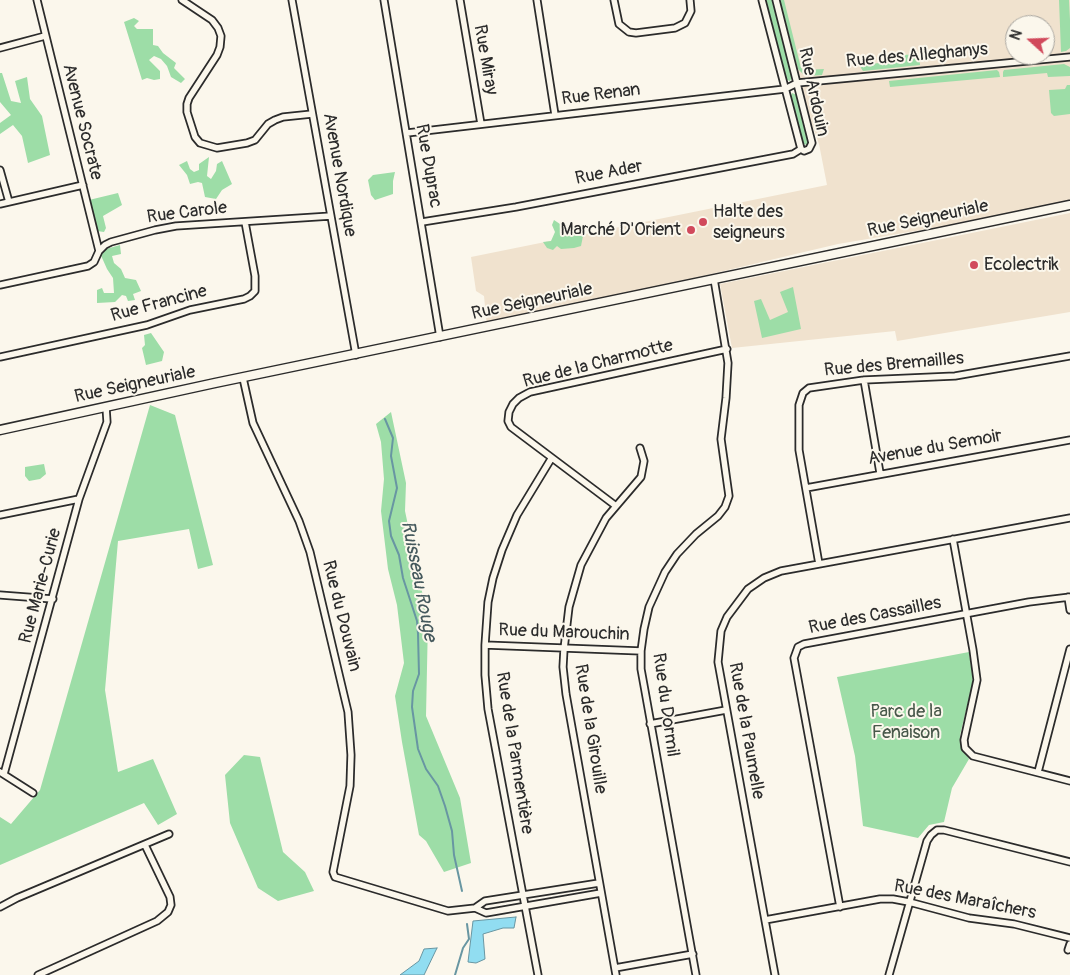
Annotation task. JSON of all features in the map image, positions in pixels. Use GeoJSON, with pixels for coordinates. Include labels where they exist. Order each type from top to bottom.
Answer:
{"type":"FeatureCollection","features":[{"type":"Feature","properties":{"kind":"street","name":"Avenue Socrate"},"geometry":{"type":"LineString","coordinates":[[36,0],[99,251]]}},
{"type":"Feature","properties":{"kind":"street"},"geometry":{"type":"LineString","coordinates":[[182,0],[212,20],[221,36],[217,55],[187,104],[187,112],[195,137],[200,143],[217,148],[247,143],[255,140],[268,124],[275,120],[283,117],[312,114]]}},
{"type":"Feature","properties":{"kind":"street","name":"Avenue Nordique"},"geometry":{"type":"LineString","coordinates":[[292,0],[356,355]]}},
{"type":"Feature","properties":{"kind":"street","name":"Rue Duprac"},"geometry":{"type":"LineString","coordinates":[[384,0],[440,337]]}},
{"type":"Feature","properties":{"kind":"street","name":"Rue Miray"},"geometry":{"type":"LineString","coordinates":[[460,0],[481,124]]}},
{"type":"Feature","properties":{"kind":"street"},"geometry":{"type":"LineString","coordinates":[[537,0],[556,115]]}},
{"type":"Feature","properties":{"kind":"street"},"geometry":{"type":"LineString","coordinates":[[614,0],[619,24],[628,32],[636,33],[675,28],[685,23],[691,11],[690,0]]}},
{"type":"Feature","properties":{"kind":"street","name":"Rue Ardouin"},"geometry":{"type":"LineString","coordinates":[[762,0],[801,149],[804,151],[809,149],[812,143],[776,0]]}},
{"type":"Feature","properties":{"kind":"street"},"geometry":{"type":"LineString","coordinates":[[0,48],[45,36]]}},
{"type":"Feature","properties":{"kind":"street","name":"Rue des Alleghanys"},"geometry":{"type":"LineString","coordinates":[[797,83],[1070,57]]}},
{"type":"Feature","properties":{"kind":"street","name":"Rue Renan"},"geometry":{"type":"LineString","coordinates":[[407,133],[785,89],[797,83]]}},
{"type":"Feature","properties":{"kind":"street","name":"Rue Ader"},"geometry":{"type":"LineString","coordinates":[[422,222],[516,207],[784,156],[793,154],[801,149]]}},
{"type":"Feature","properties":{"kind":"street"},"geometry":{"type":"LineString","coordinates":[[0,170],[9,202]]}},
{"type":"Feature","properties":{"kind":"street"},"geometry":{"type":"LineString","coordinates":[[0,204],[83,185]]}},
{"type":"Feature","properties":{"kind":"street","name":"Rue Seigneuriale"},"geometry":{"type":"LineString","coordinates":[[0,430],[1070,205]]}},
{"type":"Feature","properties":{"kind":"street","name":"Rue Carole"},"geometry":{"type":"LineString","coordinates":[[0,285],[88,266],[94,262],[99,251],[111,242],[155,230],[176,226],[331,216]]}},
{"type":"Feature","properties":{"kind":"street","name":"Rue Francine"},"geometry":{"type":"LineString","coordinates":[[0,357],[147,325],[190,310],[244,299],[250,296],[254,290],[255,276],[245,222]]}},
{"type":"Feature","properties":{"kind":"street","name":"Rue du Dormil"},"geometry":{"type":"LineString","coordinates":[[692,954],[650,724],[641,669],[641,651],[649,608],[665,572],[677,554],[725,508],[729,496],[721,439],[728,363],[714,279]]}},
{"type":"Feature","properties":{"kind":"street","name":"Rue de la Charmotte"},"geometry":{"type":"LineString","coordinates":[[616,506],[551,459],[511,427],[508,421],[509,412],[513,404],[530,392],[727,349]]}},
{"type":"Feature","properties":{"kind":"street","name":"Rue des Bremailles"},"geometry":{"type":"LineString","coordinates":[[819,564],[798,430],[800,398],[809,388],[864,380],[955,376],[1070,356]]}},
{"type":"Feature","properties":{"kind":"street","name":"Rue du Douvain"},"geometry":{"type":"LineString","coordinates":[[243,378],[254,423],[299,521],[310,552],[348,712],[351,755],[350,786],[332,872],[335,876],[448,910],[475,908]]}},
{"type":"Feature","properties":{"kind":"street"},"geometry":{"type":"LineString","coordinates":[[864,380],[880,473]]}},
{"type":"Feature","properties":{"kind":"street","name":"Rue Marie-Curie"},"geometry":{"type":"LineString","coordinates":[[2,773],[53,599],[79,499],[107,422],[106,407]]}},
{"type":"Feature","properties":{"kind":"street","name":"Avenue du Semoir"},"geometry":{"type":"LineString","coordinates":[[806,488],[880,473],[1070,440]]}},
{"type":"Feature","properties":{"kind":"street","name":"Rue de la Girouille"},"geometry":{"type":"LineString","coordinates":[[616,975],[566,694],[563,667],[569,606],[578,573],[599,530],[616,506],[641,477],[644,461],[640,448]]}},
{"type":"Feature","properties":{"kind":"street","name":"Rue de la Parmentière"},"geometry":{"type":"LineString","coordinates":[[538,975],[488,709],[484,675],[488,602],[493,578],[502,550],[517,515],[551,459]]}},
{"type":"Feature","properties":{"kind":"street"},"geometry":{"type":"LineString","coordinates":[[0,515],[79,499]]}},
{"type":"Feature","properties":{"kind":"street","name":"Rue de la Paumelle"},"geometry":{"type":"LineString","coordinates":[[774,975],[718,662],[721,631],[727,617],[748,589],[764,578],[781,571],[1070,518]]}},
{"type":"Feature","properties":{"kind":"street"},"geometry":{"type":"LineString","coordinates":[[953,539],[977,680],[964,740],[965,748],[973,756],[1070,781]]}},
{"type":"Feature","properties":{"kind":"street"},"geometry":{"type":"LineString","coordinates":[[0,595],[53,599]]}},
{"type":"Feature","properties":{"kind":"street"},"geometry":{"type":"LineString","coordinates":[[1069,597],[1070,610]]}},
{"type":"Feature","properties":{"kind":"street","name":"Rue des Cassailles"},"geometry":{"type":"LineString","coordinates":[[840,907],[794,658],[798,647],[804,644],[1029,602],[1069,597]]}},
{"type":"Feature","properties":{"kind":"street","name":"Rue du Marouchin"},"geometry":{"type":"LineString","coordinates":[[485,645],[641,651]]}},
{"type":"Feature","properties":{"kind":"street"},"geometry":{"type":"LineString","coordinates":[[1038,772],[1070,649]]}},
{"type":"Feature","properties":{"kind":"street"},"geometry":{"type":"LineString","coordinates":[[650,724],[726,710]]}},
{"type":"Feature","properties":{"kind":"street"},"geometry":{"type":"LineString","coordinates":[[2,773],[33,793]]}},
{"type":"Feature","properties":{"kind":"street"},"geometry":{"type":"LineString","coordinates":[[889,975],[926,841],[937,830],[944,830],[1070,862]]}},
{"type":"Feature","properties":{"kind":"street"},"geometry":{"type":"LineString","coordinates":[[0,907],[17,898],[169,834]]}},
{"type":"Feature","properties":{"kind":"street"},"geometry":{"type":"LineString","coordinates":[[38,975],[157,921],[168,912],[171,905],[170,897],[146,845]]}},
{"type":"Feature","properties":{"kind":"street"},"geometry":{"type":"LineString","coordinates":[[599,882],[484,901],[475,908],[486,913],[525,908],[601,893]]}},
{"type":"Feature","properties":{"kind":"street","name":"Rue des Maraîchers"},"geometry":{"type":"LineString","coordinates":[[765,920],[893,899],[969,918],[1014,924],[1070,938]]}},
{"type":"Feature","properties":{"kind":"street"},"geometry":{"type":"LineString","coordinates":[[615,968],[692,954],[696,975]]}},
{"type":"Feature","properties":{"kind":"shaded area"},"geometry":{"type":"Polygon","coordinates":[[[776,0],[1070,0],[1070,205],[838,244],[487,327],[484,296],[476,291],[471,257],[827,185],[819,144],[797,83],[776,0]]]}},
{"type":"Feature","properties":{"kind":"shaded area"},"geometry":{"type":"Polygon","coordinates":[[[1070,213],[1070,312],[897,341],[895,331],[732,348],[720,284],[1070,213]]]}},
{"type":"Feature","properties":{"kind":"green space"},"geometry":{"type":"Polygon","coordinates":[[[766,0],[772,0],[792,77],[790,81],[787,80],[766,0]]]}},
{"type":"Feature","properties":{"kind":"green space"},"geometry":{"type":"Polygon","coordinates":[[[780,0],[784,0],[801,68],[804,70],[824,69],[822,75],[808,76],[798,69],[780,0]]]}},
{"type":"Feature","properties":{"kind":"green space"},"geometry":{"type":"Polygon","coordinates":[[[1059,0],[1069,0],[1070,20],[1070,48],[1061,52],[1059,0]]]}},
{"type":"Feature","properties":{"kind":"green space"},"geometry":{"type":"Polygon","coordinates":[[[134,18],[139,21],[134,26],[137,29],[153,29],[153,45],[158,46],[163,53],[176,63],[174,68],[185,79],[181,83],[171,77],[167,66],[161,59],[154,56],[149,60],[160,71],[160,79],[147,78],[142,80],[124,22],[134,18]]]}},
{"type":"Feature","properties":{"kind":"green space"},"geometry":{"type":"Polygon","coordinates":[[[900,54],[919,54],[920,65],[863,71],[859,65],[899,61],[900,54]]]}},
{"type":"Feature","properties":{"kind":"green space"},"geometry":{"type":"Polygon","coordinates":[[[1064,64],[1070,67],[1070,76],[1048,77],[1047,73],[1003,77],[1004,70],[1064,64]]]}},
{"type":"Feature","properties":{"kind":"green space"},"geometry":{"type":"Polygon","coordinates":[[[997,70],[1000,77],[890,87],[889,81],[997,70]]]}},
{"type":"Feature","properties":{"kind":"green space"},"geometry":{"type":"Polygon","coordinates":[[[0,73],[2,73],[11,101],[21,103],[15,81],[27,77],[30,99],[42,116],[50,155],[28,163],[22,136],[13,125],[0,134],[0,123],[11,115],[0,102],[0,73]]]}},
{"type":"Feature","properties":{"kind":"green space"},"geometry":{"type":"Polygon","coordinates":[[[1067,85],[1070,85],[1070,114],[1054,116],[1051,113],[1049,90],[1065,89],[1067,85]]]}},
{"type":"Feature","properties":{"kind":"green space"},"geometry":{"type":"Polygon","coordinates":[[[792,93],[797,95],[809,142],[807,145],[802,142],[791,96],[792,93]]]}},
{"type":"Feature","properties":{"kind":"green space"},"geometry":{"type":"Polygon","coordinates":[[[209,157],[207,176],[211,179],[216,171],[217,164],[222,161],[232,184],[222,190],[216,199],[205,197],[202,183],[190,184],[187,175],[179,165],[187,161],[190,169],[194,172],[199,170],[199,164],[209,157]]]}},
{"type":"Feature","properties":{"kind":"green space"},"geometry":{"type":"Polygon","coordinates":[[[395,172],[393,194],[375,200],[371,195],[368,180],[373,175],[395,172]]]}},
{"type":"Feature","properties":{"kind":"green space"},"geometry":{"type":"Polygon","coordinates":[[[118,193],[122,205],[103,216],[106,228],[104,232],[97,231],[89,200],[118,193]]]}},
{"type":"Feature","properties":{"kind":"green space"},"geometry":{"type":"Polygon","coordinates":[[[554,220],[560,224],[562,235],[581,232],[583,236],[581,246],[561,249],[557,246],[553,250],[547,248],[543,242],[551,241],[555,232],[552,225],[554,220]]]}},
{"type":"Feature","properties":{"kind":"green space"},"geometry":{"type":"Polygon","coordinates":[[[120,245],[121,254],[112,256],[114,263],[121,269],[125,278],[136,280],[141,291],[133,294],[135,300],[128,301],[126,296],[122,295],[115,302],[97,303],[97,290],[102,288],[104,293],[114,293],[113,278],[99,251],[120,245]]]}},
{"type":"Feature","properties":{"kind":"green space"},"geometry":{"type":"Polygon","coordinates":[[[793,287],[801,329],[762,338],[754,301],[761,299],[770,320],[788,312],[780,292],[793,287]]]}},
{"type":"Feature","properties":{"kind":"green space"},"geometry":{"type":"Polygon","coordinates":[[[151,333],[164,352],[162,361],[146,365],[142,348],[145,345],[144,335],[151,333]]]}},
{"type":"Feature","properties":{"kind":"green space"},"geometry":{"type":"Polygon","coordinates":[[[150,405],[175,415],[213,565],[198,569],[189,529],[118,541],[105,690],[118,772],[153,759],[177,814],[158,825],[144,803],[0,865],[0,817],[11,824],[40,790],[150,405]]]}},
{"type":"Feature","properties":{"kind":"green space"},"geometry":{"type":"Polygon","coordinates":[[[391,412],[406,483],[405,511],[428,620],[426,716],[460,798],[471,863],[444,872],[426,841],[419,835],[395,696],[404,663],[397,605],[388,569],[381,511],[384,479],[381,442],[376,424],[391,412]]]}},
{"type":"Feature","properties":{"kind":"green space"},"geometry":{"type":"Polygon","coordinates":[[[44,464],[46,474],[40,479],[29,481],[25,476],[25,467],[44,464]]]}},
{"type":"Feature","properties":{"kind":"green space","name":"Parc de la Fenaison"},"geometry":{"type":"Polygon","coordinates":[[[969,652],[973,682],[960,742],[969,759],[952,788],[944,822],[929,825],[918,838],[863,826],[855,756],[837,677],[969,652]]]}},
{"type":"Feature","properties":{"kind":"green space"},"geometry":{"type":"Polygon","coordinates":[[[244,755],[260,757],[283,852],[305,872],[314,891],[278,901],[258,888],[230,823],[225,775],[244,755]]]}},
{"type":"Feature","properties":{"kind":"water"},"geometry":{"type":"Polygon","coordinates":[[[516,917],[514,928],[503,928],[483,934],[485,959],[476,963],[468,962],[473,921],[516,917]]]}},
{"type":"Feature","properties":{"kind":"water"},"geometry":{"type":"Polygon","coordinates":[[[437,948],[424,975],[400,975],[419,961],[424,949],[437,948]]]}},
{"type":"Feature","properties":{"kind":"waterway","name":"Ruisseau Rouge"},"geometry":{"type":"LineString","coordinates":[[385,419],[393,438],[391,456],[397,488],[389,521],[391,536],[399,555],[403,578],[417,621],[419,674],[413,691],[412,707],[418,749],[426,769],[438,786],[445,806],[452,831],[454,855],[462,891]]}},
{"type":"Feature","properties":{"kind":"waterway","name":"Ruisseau Rouge"},"geometry":{"type":"LineString","coordinates":[[455,975],[463,948],[469,939],[467,924]]}},
{"type":"Feature","properties":{"kind":"place","name":"Halte des seigneurs"},"geometry":{"type":"Point","coordinates":[703,222]}},
{"type":"Feature","properties":{"kind":"place","name":"Marché D'Orient"},"geometry":{"type":"Point","coordinates":[691,230]}},
{"type":"Feature","properties":{"kind":"place","name":"Ecolectrik"},"geometry":{"type":"Point","coordinates":[974,265]}}]}
